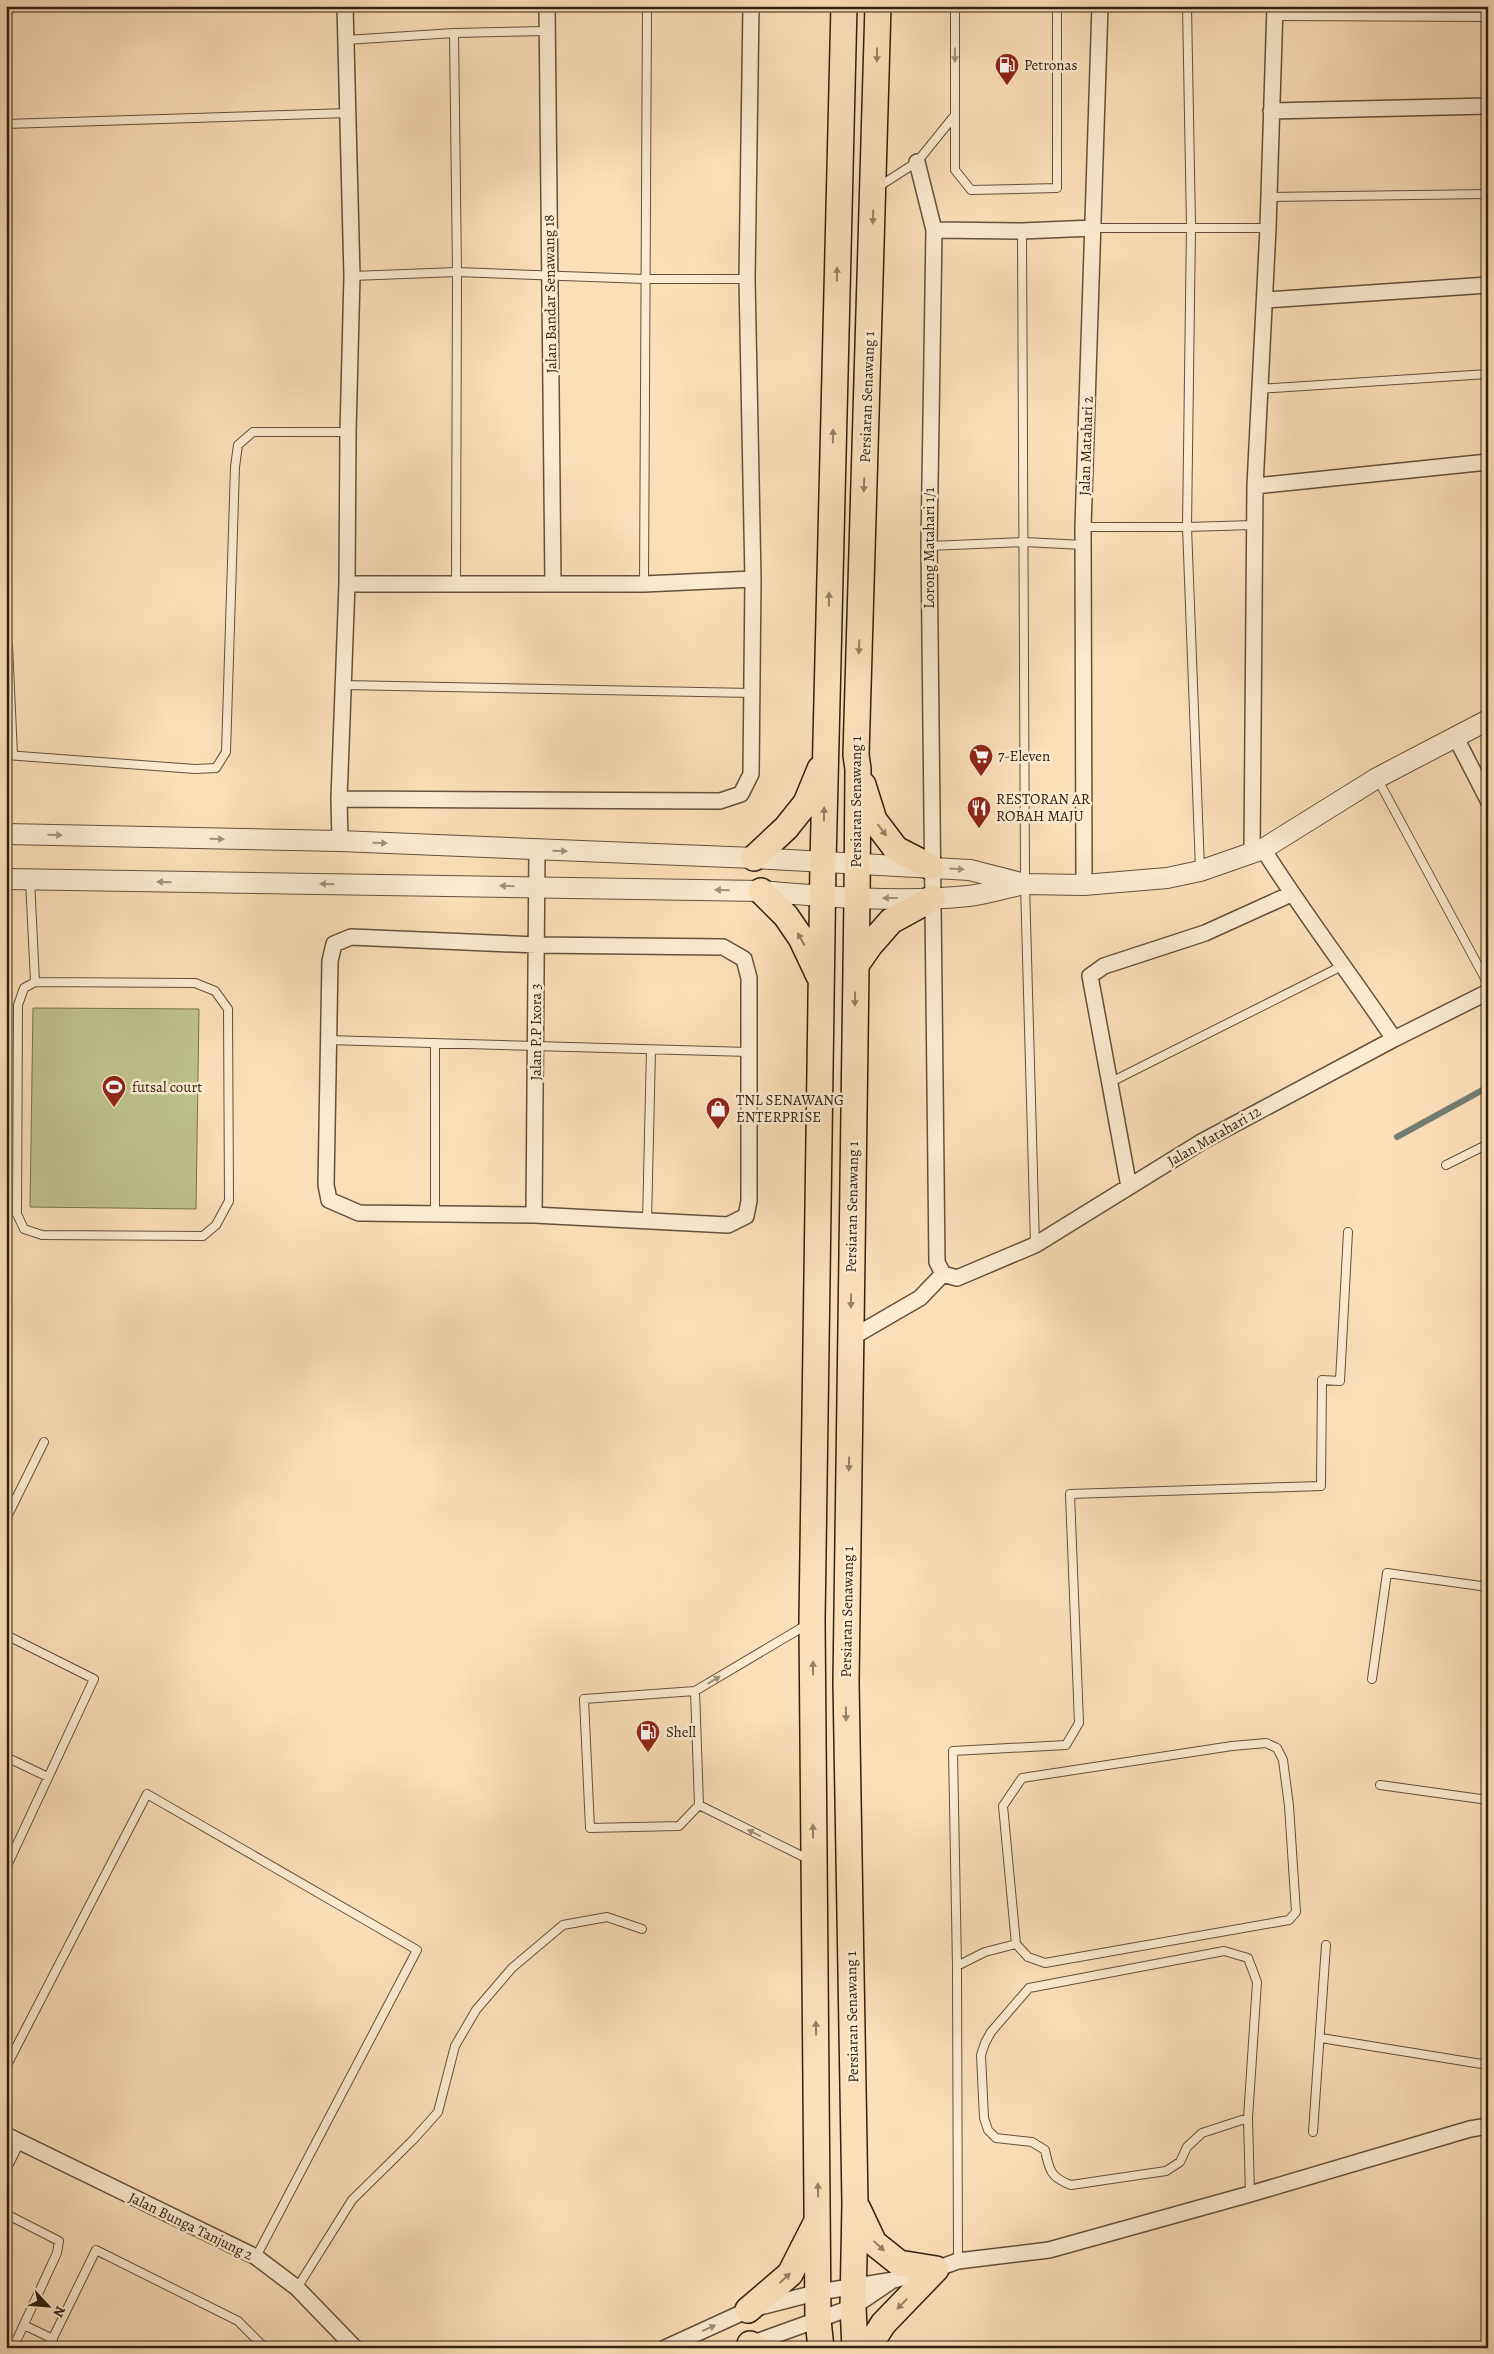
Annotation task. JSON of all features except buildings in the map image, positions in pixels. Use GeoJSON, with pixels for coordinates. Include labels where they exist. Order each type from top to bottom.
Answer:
{"type":"FeatureCollection","features":[{"type":"Feature","properties":{"kind":"main road","name":"Persiaran Senawang 1"},"geometry":{"type":"LineString","coordinates":[[821,2348],[818,2320],[819,2219],[812,1621],[825,758],[844,6]]}},
{"type":"Feature","properties":{"kind":"main road","name":"Persiaran Senawang 1"},"geometry":{"type":"LineString","coordinates":[[855,2348],[853,2296],[855,2204],[846,1682],[857,898],[858,769],[856,756],[878,6]]}},
{"type":"Feature","properties":{"kind":"main road"},"geometry":{"type":"LineString","coordinates":[[754,858],[786,828],[806,803],[825,758]]}},
{"type":"Feature","properties":{"kind":"main road"},"geometry":{"type":"LineString","coordinates":[[858,769],[874,820],[896,849],[931,867]]}},
{"type":"Feature","properties":{"kind":"main road"},"geometry":{"type":"LineString","coordinates":[[761,891],[786,916],[801,938],[822,983]]}},
{"type":"Feature","properties":{"kind":"main road"},"geometry":{"type":"LineString","coordinates":[[856,965],[891,921],[933,898]]}},
{"type":"Feature","properties":{"kind":"main road"},"geometry":{"type":"LineString","coordinates":[[855,2204],[874,2242],[899,2263],[947,2265]]}},
{"type":"Feature","properties":{"kind":"main road"},"geometry":{"type":"LineString","coordinates":[[748,2310],[790,2274],[819,2219]]}},
{"type":"Feature","properties":{"kind":"main road"},"geometry":{"type":"LineString","coordinates":[[868,2348],[883,2324],[947,2265]]}},
{"type":"Feature","properties":{"kind":"street"},"geometry":{"type":"LineString","coordinates":[[340,841],[339,799],[347,584],[352,276],[345,6]]}},
{"type":"Feature","properties":{"kind":"street","name":"Jalan Bandar Senawang 18"},"geometry":{"type":"LineString","coordinates":[[547,6],[553,583]]}},
{"type":"Feature","properties":{"kind":"street"},"geometry":{"type":"LineString","coordinates":[[339,799],[720,801],[741,794],[751,774],[753,579],[747,279],[751,6]]}},
{"type":"Feature","properties":{"kind":"street","name":"Jalan Matahari 2"},"geometry":{"type":"LineString","coordinates":[[1084,885],[1083,527],[1100,6]]}},
{"type":"Feature","properties":{"kind":"street"},"geometry":{"type":"LineString","coordinates":[[1275,11],[1268,228],[1258,389],[1254,525],[1257,851],[1344,965],[1394,1038]]}},
{"type":"Feature","properties":{"kind":"street"},"geometry":{"type":"LineString","coordinates":[[1272,110],[1488,106]]}},
{"type":"Feature","properties":{"kind":"street","name":"Lorong Matahari 1/1"},"geometry":{"type":"LineString","coordinates":[[918,162],[934,230],[929,546],[931,867],[938,1262],[943,1274]]}},
{"type":"Feature","properties":{"kind":"street"},"geometry":{"type":"LineString","coordinates":[[934,230],[1022,231],[1093,228]]}},
{"type":"Feature","properties":{"kind":"street"},"geometry":{"type":"LineString","coordinates":[[1265,300],[1488,285]]}},
{"type":"Feature","properties":{"kind":"street"},"geometry":{"type":"LineString","coordinates":[[1255,486],[1488,462]]}},
{"type":"Feature","properties":{"kind":"street"},"geometry":{"type":"LineString","coordinates":[[347,584],[644,584],[753,579]]}},
{"type":"Feature","properties":{"kind":"street"},"geometry":{"type":"LineString","coordinates":[[6,880],[537,886],[761,891],[857,898],[933,898],[970,896],[1025,884],[1084,885],[1167,878],[1200,871],[1257,851],[1377,778],[1488,720]]}},
{"type":"Feature","properties":{"kind":"street"},"geometry":{"type":"LineString","coordinates":[[1456,738],[1488,800]]}},
{"type":"Feature","properties":{"kind":"street"},"geometry":{"type":"LineString","coordinates":[[6,834],[340,841],[754,858],[970,870],[1025,884]]}},
{"type":"Feature","properties":{"kind":"street","name":"Jalan P.P Ixora 3"},"geometry":{"type":"LineString","coordinates":[[534,1215],[537,850]]}},
{"type":"Feature","properties":{"kind":"street"},"geometry":{"type":"LineString","coordinates":[[1128,1186],[1090,976],[1104,966],[1205,933],[1291,894]]}},
{"type":"Feature","properties":{"kind":"street"},"geometry":{"type":"LineString","coordinates":[[350,936],[536,945],[724,946],[744,959],[750,978],[749,1201],[746,1216],[728,1225],[534,1215],[359,1213],[329,1200],[326,1185],[327,1040],[330,961],[334,944],[350,936]]}},
{"type":"Feature","properties":{"kind":"street","name":"Jalan Matahari 12"},"geometry":{"type":"LineString","coordinates":[[943,1274],[957,1278],[1035,1245],[1203,1141],[1394,1038],[1488,992]]}},
{"type":"Feature","properties":{"kind":"street"},"geometry":{"type":"LineString","coordinates":[[851,1338],[920,1298],[943,1274]]}},
{"type":"Feature","properties":{"kind":"street"},"geometry":{"type":"LineString","coordinates":[[749,2347],[818,2320],[853,2296],[894,2280],[947,2265],[1049,2250],[1250,2194],[1470,2129],[1488,2126]]}},
{"type":"Feature","properties":{"kind":"street","name":"Jalan Bunga Tanjung 2"},"geometry":{"type":"LineString","coordinates":[[6,2135],[256,2257],[296,2288],[355,2348]]}},
{"type":"Feature","properties":{"kind":"street"},"geometry":{"type":"LineString","coordinates":[[665,2348],[748,2310],[819,2292],[853,2296],[894,2280]]}},
{"type":"Feature","properties":{"kind":"lane"},"geometry":{"type":"LineString","coordinates":[[644,584],[647,6]]}},
{"type":"Feature","properties":{"kind":"lane"},"geometry":{"type":"LineString","coordinates":[[955,6],[955,170],[971,190],[1057,188],[1057,6]]}},
{"type":"Feature","properties":{"kind":"lane"},"geometry":{"type":"LineString","coordinates":[[1187,6],[1191,226],[1187,527],[1200,871]]}},
{"type":"Feature","properties":{"kind":"lane"},"geometry":{"type":"LineString","coordinates":[[1275,11],[1488,17]]}},
{"type":"Feature","properties":{"kind":"lane"},"geometry":{"type":"LineString","coordinates":[[346,40],[547,31]]}},
{"type":"Feature","properties":{"kind":"lane"},"geometry":{"type":"LineString","coordinates":[[454,34],[457,272],[456,584]]}},
{"type":"Feature","properties":{"kind":"lane"},"geometry":{"type":"LineString","coordinates":[[6,124],[348,113]]}},
{"type":"Feature","properties":{"kind":"lane"},"geometry":{"type":"LineString","coordinates":[[874,191],[918,162],[955,115]]}},
{"type":"Feature","properties":{"kind":"lane"},"geometry":{"type":"LineString","coordinates":[[1269,198],[1488,194]]}},
{"type":"Feature","properties":{"kind":"lane"},"geometry":{"type":"LineString","coordinates":[[1093,228],[1191,226],[1268,228]]}},
{"type":"Feature","properties":{"kind":"lane"},"geometry":{"type":"LineString","coordinates":[[1022,231],[1025,542],[1025,884],[1035,1245]]}},
{"type":"Feature","properties":{"kind":"lane"},"geometry":{"type":"LineString","coordinates":[[352,276],[457,272],[747,279]]}},
{"type":"Feature","properties":{"kind":"lane"},"geometry":{"type":"LineString","coordinates":[[1258,389],[1488,374]]}},
{"type":"Feature","properties":{"kind":"lane"},"geometry":{"type":"LineString","coordinates":[[8,646],[10,755],[195,770],[216,768],[226,752],[234,466],[238,444],[253,432],[348,432]]}},
{"type":"Feature","properties":{"kind":"lane"},"geometry":{"type":"LineString","coordinates":[[1083,527],[1254,525]]}},
{"type":"Feature","properties":{"kind":"lane"},"geometry":{"type":"LineString","coordinates":[[929,546],[1025,542],[1083,545]]}},
{"type":"Feature","properties":{"kind":"lane"},"geometry":{"type":"LineString","coordinates":[[343,686],[752,693]]}},
{"type":"Feature","properties":{"kind":"lane"},"geometry":{"type":"LineString","coordinates":[[1377,778],[1488,984]]}},
{"type":"Feature","properties":{"kind":"lane"},"geometry":{"type":"LineString","coordinates":[[30,880],[35,982]]}},
{"type":"Feature","properties":{"kind":"lane"},"geometry":{"type":"LineString","coordinates":[[6,953],[6,1215]]}},
{"type":"Feature","properties":{"kind":"lane"},"geometry":{"type":"LineString","coordinates":[[1109,1083],[1344,965]]}},
{"type":"Feature","properties":{"kind":"lane"},"geometry":{"type":"LineString","coordinates":[[35,982],[194,983],[215,991],[228,1009],[229,1201],[216,1225],[204,1236],[42,1235],[24,1229],[17,1214],[18,1004],[24,988],[35,982]]}},
{"type":"Feature","properties":{"kind":"lane"},"geometry":{"type":"LineString","coordinates":[[327,1040],[749,1052]]}},
{"type":"Feature","properties":{"kind":"lane"},"geometry":{"type":"LineString","coordinates":[[435,1043],[435,1213]]}},
{"type":"Feature","properties":{"kind":"lane"},"geometry":{"type":"LineString","coordinates":[[646,1221],[651,1050]]}},
{"type":"Feature","properties":{"kind":"lane"},"geometry":{"type":"LineString","coordinates":[[1446,1165],[1488,1144]]}},
{"type":"Feature","properties":{"kind":"lane"},"geometry":{"type":"LineString","coordinates":[[947,2265],[957,1966],[953,1751],[1066,1745],[1079,1723],[1070,1494],[1320,1486],[1322,1380],[1340,1381],[1348,1232]]}},
{"type":"Feature","properties":{"kind":"lane"},"geometry":{"type":"LineString","coordinates":[[6,1519],[44,1442]]}},
{"type":"Feature","properties":{"kind":"lane"},"geometry":{"type":"LineString","coordinates":[[1372,1679],[1388,1573],[1488,1587]]}},
{"type":"Feature","properties":{"kind":"lane"},"geometry":{"type":"LineString","coordinates":[[695,1691],[699,1805],[679,1826],[590,1828],[584,1699],[695,1691],[812,1621]]}},
{"type":"Feature","properties":{"kind":"lane"},"geometry":{"type":"LineString","coordinates":[[6,1635],[94,1679],[6,1868]]}},
{"type":"Feature","properties":{"kind":"lane"},"geometry":{"type":"LineString","coordinates":[[1266,1743],[1276,1748],[1283,1760],[1291,1835],[1296,1912],[1289,1920],[1044,1963],[1028,1957],[1016,1944],[1004,1806],[1022,1778],[1232,1746],[1266,1743]]}},
{"type":"Feature","properties":{"kind":"lane"},"geometry":{"type":"LineString","coordinates":[[6,1757],[48,1777]]}},
{"type":"Feature","properties":{"kind":"lane"},"geometry":{"type":"LineString","coordinates":[[1380,1784],[1488,1800]]}},
{"type":"Feature","properties":{"kind":"lane"},"geometry":{"type":"LineString","coordinates":[[6,2066],[147,1794],[417,1950],[256,2257]]}},
{"type":"Feature","properties":{"kind":"lane"},"geometry":{"type":"LineString","coordinates":[[699,1805],[814,1862]]}},
{"type":"Feature","properties":{"kind":"lane"},"geometry":{"type":"LineString","coordinates":[[296,2288],[352,2200],[413,2140],[438,2112],[455,2046],[476,2010],[512,1968],[563,1926],[607,1917],[642,1929]]}},
{"type":"Feature","properties":{"kind":"lane"},"geometry":{"type":"LineString","coordinates":[[957,1966],[985,1952],[1016,1944]]}},
{"type":"Feature","properties":{"kind":"lane"},"geometry":{"type":"LineString","coordinates":[[1313,2132],[1326,1945]]}},
{"type":"Feature","properties":{"kind":"lane"},"geometry":{"type":"LineString","coordinates":[[1248,2118],[1202,2133],[1187,2147],[1180,2162],[1166,2171],[1071,2185],[1056,2180],[1048,2166],[1045,2150],[1032,2142],[996,2138],[988,2130],[984,2118],[981,2055],[991,2032],[1029,1988],[1224,1951],[1248,1958],[1257,1982],[1248,2118],[1250,2194]]}},
{"type":"Feature","properties":{"kind":"lane"},"geometry":{"type":"LineString","coordinates":[[1321,2038],[1488,2065]]}},
{"type":"Feature","properties":{"kind":"lane"},"geometry":{"type":"LineString","coordinates":[[6,2170],[20,2142]]}},
{"type":"Feature","properties":{"kind":"lane"},"geometry":{"type":"LineString","coordinates":[[6,2214],[58,2241],[57,2252],[13,2348]]}},
{"type":"Feature","properties":{"kind":"lane"},"geometry":{"type":"LineString","coordinates":[[48,2348],[96,2250],[238,2322],[265,2348]]}},
{"type":"Feature","properties":{"kind":"lane"},"geometry":{"type":"LineString","coordinates":[[24,2325],[53,2339]]}},
{"type":"Feature","properties":{"kind":"green space","name":"futsal court"},"geometry":{"type":"Polygon","coordinates":[[[33,1008],[199,1009],[196,1209],[30,1207],[33,1008]]]}},
{"type":"Feature","properties":{"kind":"waterway"},"geometry":{"type":"LineString","coordinates":[[1397,1137],[1488,1087]]}},
{"type":"Feature","properties":{"kind":"place","name":"Petronas"},"geometry":{"type":"Point","coordinates":[1007,86]}},
{"type":"Feature","properties":{"kind":"place","name":"7-Eleven"},"geometry":{"type":"Point","coordinates":[981,777]}},
{"type":"Feature","properties":{"kind":"place","name":"RESTORAN AR ROBAH MAJU"},"geometry":{"type":"Point","coordinates":[979,829]}},
{"type":"Feature","properties":{"kind":"place","name":"futsal court"},"geometry":{"type":"Point","coordinates":[114,1108]}},
{"type":"Feature","properties":{"kind":"place","name":"TNL SENAWANG ENTERPRISE"},"geometry":{"type":"Point","coordinates":[718,1130]}},
{"type":"Feature","properties":{"kind":"place","name":"Shell"},"geometry":{"type":"Point","coordinates":[648,1753]}}]}
